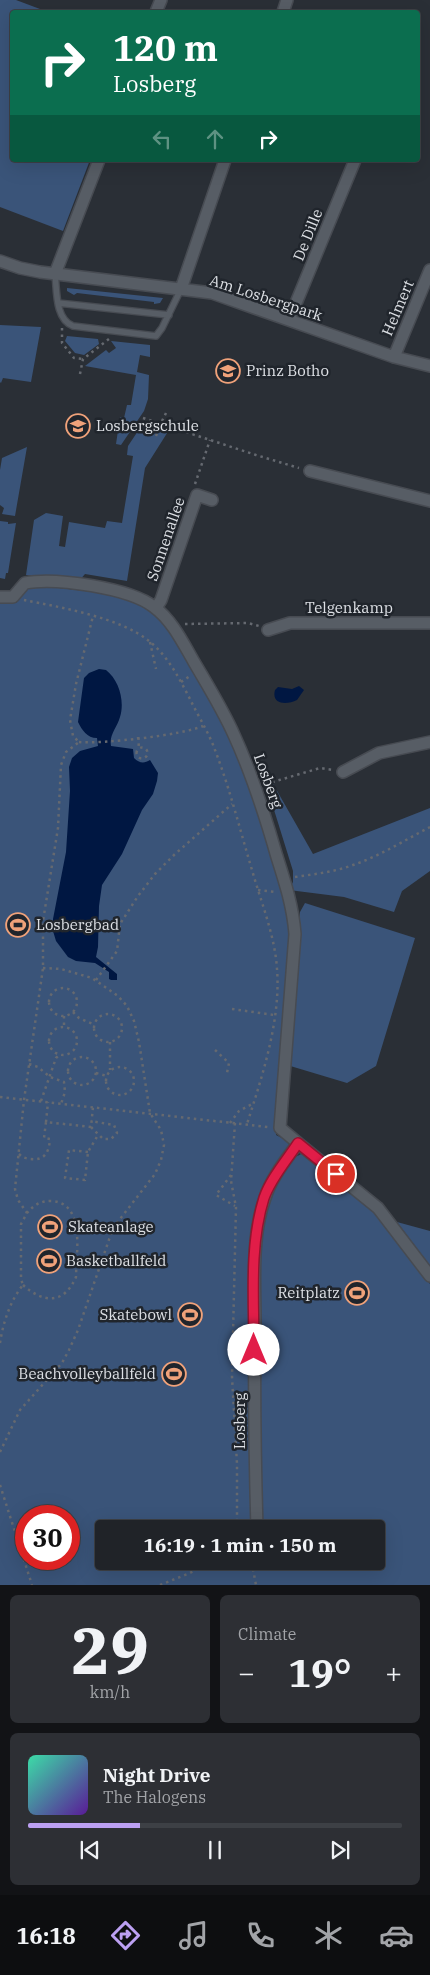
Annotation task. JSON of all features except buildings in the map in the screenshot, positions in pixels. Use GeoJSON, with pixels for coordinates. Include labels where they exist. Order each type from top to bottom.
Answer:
{"type":"FeatureCollection","features":[{"type":"Feature","properties":{"kind":"street"},"geometry":{"type":"LineString","coordinates":[[55,274],[98,162]]}},
{"type":"Feature","properties":{"kind":"street"},"geometry":{"type":"LineString","coordinates":[[181,289],[224,162]]}},
{"type":"Feature","properties":{"kind":"street","name":"De Dille"},"geometry":{"type":"LineString","coordinates":[[289,320],[354,162]]}},
{"type":"Feature","properties":{"kind":"street","name":"Am Losbergpark"},"geometry":{"type":"LineString","coordinates":[[0,261],[20,268],[55,274],[212,294],[394,357],[430,366]]}},
{"type":"Feature","properties":{"kind":"street","name":"Helmert"},"geometry":{"type":"LineString","coordinates":[[394,357],[430,270]]}},
{"type":"Feature","properties":{"kind":"street"},"geometry":{"type":"LineString","coordinates":[[310,471],[430,501]]}},
{"type":"Feature","properties":{"kind":"street","name":"Sonnenallee"},"geometry":{"type":"LineString","coordinates":[[156,608],[161,600],[197,495],[212,500]]}},
{"type":"Feature","properties":{"kind":"street","name":"Losberg"},"geometry":{"type":"LineString","coordinates":[[13,597],[25,583],[43,581],[111,590],[145,601],[156,608],[184,644],[213,693],[234,734],[255,787],[293,912],[295,934],[280,1128]]}},
{"type":"Feature","properties":{"kind":"street"},"geometry":{"type":"LineString","coordinates":[[0,597],[13,597]]}},
{"type":"Feature","properties":{"kind":"street","name":"Telgenkamp"},"geometry":{"type":"LineString","coordinates":[[268,630],[290,623],[430,623]]}},
{"type":"Feature","properties":{"kind":"street"},"geometry":{"type":"LineString","coordinates":[[343,772],[379,753],[430,742]]}},
{"type":"Feature","properties":{"kind":"street"},"geometry":{"type":"LineString","coordinates":[[280,1128],[378,1208],[430,1276]]}},
{"type":"Feature","properties":{"kind":"street","name":"Losberg"},"geometry":{"type":"LineString","coordinates":[[257,1520],[254,1376],[255,1260],[258,1225],[265,1197],[272,1182],[298,1143]]}},
{"type":"Feature","properties":{"kind":"lane"},"geometry":{"type":"LineString","coordinates":[[55,274],[58,303],[62,318],[73,326],[156,336],[169,315],[181,289]]}},
{"type":"Feature","properties":{"kind":"lane"},"geometry":{"type":"LineString","coordinates":[[58,303],[169,315]]}},
{"type":"Feature","properties":{"kind":"path"},"geometry":{"type":"LineString","coordinates":[[62,318],[62,343],[74,358],[83,359]]}},
{"type":"Feature","properties":{"kind":"path"},"geometry":{"type":"LineString","coordinates":[[80,374],[83,359],[120,331]]}},
{"type":"Feature","properties":{"kind":"path"},"geometry":{"type":"LineString","coordinates":[[162,421],[166,413]]}},
{"type":"Feature","properties":{"kind":"path"},"geometry":{"type":"LineString","coordinates":[[143,418],[310,471]]}},
{"type":"Feature","properties":{"kind":"path"},"geometry":{"type":"LineString","coordinates":[[156,436],[159,428]]}},
{"type":"Feature","properties":{"kind":"path"},"geometry":{"type":"LineString","coordinates":[[197,495],[195,482],[210,440]]}},
{"type":"Feature","properties":{"kind":"path"},"geometry":{"type":"LineString","coordinates":[[13,597],[120,624],[149,641],[173,668],[215,749],[258,890],[274,949],[277,970],[274,1016],[265,1066],[247,1124]]}},
{"type":"Feature","properties":{"kind":"path"},"geometry":{"type":"LineString","coordinates":[[79,742],[73,736],[70,720],[76,684],[93,616]]}},
{"type":"Feature","properties":{"kind":"path"},"geometry":{"type":"LineString","coordinates":[[181,624],[248,624],[268,630]]}},
{"type":"Feature","properties":{"kind":"path"},"geometry":{"type":"LineString","coordinates":[[149,641],[156,669]]}},
{"type":"Feature","properties":{"kind":"path"},"geometry":{"type":"LineString","coordinates":[[28,1213],[18,1200],[16,1194],[19,1153],[24,1100],[43,968],[43,921],[58,828],[61,765],[66,752],[79,742],[138,738],[194,730],[203,726]]}},
{"type":"Feature","properties":{"kind":"path"},"geometry":{"type":"LineString","coordinates":[[138,738],[138,757],[144,759],[148,754],[146,749],[139,749]]}},
{"type":"Feature","properties":{"kind":"path"},"geometry":{"type":"LineString","coordinates":[[255,787],[320,768],[343,772]]}},
{"type":"Feature","properties":{"kind":"path"},"geometry":{"type":"LineString","coordinates":[[96,980],[117,950],[120,924],[154,874],[232,804]]}},
{"type":"Feature","properties":{"kind":"path"},"geometry":{"type":"LineString","coordinates":[[258,890],[269,892],[352,865],[378,855],[430,827]]}},
{"type":"Feature","properties":{"kind":"path"},"geometry":{"type":"LineString","coordinates":[[0,1452],[20,1410],[62,1363],[69,1350],[78,1330],[113,1228],[155,1174],[161,1160],[164,1140],[150,1113],[134,1021],[123,1001],[96,980],[71,971],[43,968]]}},
{"type":"Feature","properties":{"kind":"path"},"geometry":{"type":"LineString","coordinates":[[66,988],[74,993],[77,1001],[73,1012],[64,1016],[55,1013],[50,1006],[50,997],[56,990],[66,988]]}},
{"type":"Feature","properties":{"kind":"path"},"geometry":{"type":"LineString","coordinates":[[232,1009],[274,1016]]}},
{"type":"Feature","properties":{"kind":"path"},"geometry":{"type":"LineString","coordinates":[[73,1012],[80,1018],[95,1025]]}},
{"type":"Feature","properties":{"kind":"path"},"geometry":{"type":"LineString","coordinates":[[106,1014],[119,1018],[122,1027],[122,1032],[117,1039],[110,1042],[104,1041],[97,1036],[95,1025],[98,1019],[106,1014]]}},
{"type":"Feature","properties":{"kind":"path"},"geometry":{"type":"LineString","coordinates":[[64,1016],[64,1027]]}},
{"type":"Feature","properties":{"kind":"path"},"geometry":{"type":"LineString","coordinates":[[41,1102],[56,1058],[59,1055],[72,1052],[77,1045],[76,1036],[70,1029],[64,1027],[53,1032],[49,1041],[52,1050],[59,1055]]}},
{"type":"Feature","properties":{"kind":"path"},"geometry":{"type":"LineString","coordinates":[[110,1042],[110,1071],[107,1076],[107,1085],[112,1092],[125,1094],[132,1089],[134,1080],[131,1072],[122,1067],[110,1071]]}},
{"type":"Feature","properties":{"kind":"path"},"geometry":{"type":"LineString","coordinates":[[215,1050],[229,1063],[227,1074]]}},
{"type":"Feature","properties":{"kind":"path"},"geometry":{"type":"LineString","coordinates":[[72,1052],[76,1058]]}},
{"type":"Feature","properties":{"kind":"path"},"geometry":{"type":"LineString","coordinates":[[76,1058],[89,1058],[96,1066],[94,1078],[87,1084],[74,1082],[69,1075],[69,1066],[76,1058]]}},
{"type":"Feature","properties":{"kind":"path"},"geometry":{"type":"LineString","coordinates":[[29,1064],[41,1069],[50,1077],[64,1082],[65,1092],[61,1104]]}},
{"type":"Feature","properties":{"kind":"path"},"geometry":{"type":"LineString","coordinates":[[96,1073],[107,1076]]}},
{"type":"Feature","properties":{"kind":"path"},"geometry":{"type":"LineString","coordinates":[[0,1096],[280,1128]]}},
{"type":"Feature","properties":{"kind":"path"},"geometry":{"type":"LineString","coordinates":[[19,1153],[25,1158],[36,1160],[48,1153],[50,1139],[44,1138],[48,1102]]}},
{"type":"Feature","properties":{"kind":"path"},"geometry":{"type":"LineString","coordinates":[[230,1123],[239,1110],[254,1103]]}},
{"type":"Feature","properties":{"kind":"path"},"geometry":{"type":"LineString","coordinates":[[91,1121],[110,1124],[116,1128],[117,1133],[111,1139],[103,1139],[98,1135],[91,1127],[91,1121],[93,1107]]}},
{"type":"Feature","properties":{"kind":"path"},"geometry":{"type":"LineString","coordinates":[[46,1122],[91,1127]]}},
{"type":"Feature","properties":{"kind":"path"},"geometry":{"type":"LineString","coordinates":[[235,1123],[231,1174],[236,1207],[232,1377],[237,1464],[237,1520]]}},
{"type":"Feature","properties":{"kind":"path"},"geometry":{"type":"LineString","coordinates":[[88,1152],[69,1150],[65,1178],[84,1180],[88,1152],[98,1135]]}},
{"type":"Feature","properties":{"kind":"path"},"geometry":{"type":"LineString","coordinates":[[231,1174],[216,1195],[236,1207]]}},
{"type":"Feature","properties":{"kind":"path"},"geometry":{"type":"LineString","coordinates":[[50,1201],[63,1204],[71,1211],[77,1226],[76,1277],[73,1284],[64,1294],[50,1299],[40,1297],[23,1285],[20,1279],[21,1224],[28,1213],[36,1205],[50,1201]]}},
{"type":"Feature","properties":{"kind":"path"},"geometry":{"type":"LineString","coordinates":[[0,1343],[4,1322],[23,1285]]}},
{"type":"Feature","properties":{"kind":"path"},"geometry":{"type":"LineString","coordinates":[[0,1485],[32,1585]]}},
{"type":"Feature","properties":{"kind":"path"},"geometry":{"type":"LineString","coordinates":[[160,1585],[195,1570]]}},
{"type":"Feature","properties":{"kind":"path"},"geometry":{"type":"LineString","coordinates":[[253,1570],[256,1585]]}},
{"type":"Feature","properties":{"kind":"shaded area"},"geometry":{"type":"Polygon","coordinates":[[[0,0],[16,0],[43,10],[10,10],[10,162],[89,162],[63,231],[0,207],[0,0]]]}},
{"type":"Feature","properties":{"kind":"shaded area"},"geometry":{"type":"Polygon","coordinates":[[[67,288],[163,298],[160,303],[154,304],[154,302],[77,293],[74,295],[67,291],[67,288]]]}},
{"type":"Feature","properties":{"kind":"shaded area"},"geometry":{"type":"Polygon","coordinates":[[[0,325],[41,327],[31,382],[3,378],[0,382],[0,325]]]}},
{"type":"Feature","properties":{"kind":"shaded area"},"geometry":{"type":"Polygon","coordinates":[[[67,336],[98,339],[99,344],[84,355],[75,353],[65,341],[67,336]]]}},
{"type":"Feature","properties":{"kind":"shaded area"},"geometry":{"type":"Polygon","coordinates":[[[111,341],[150,345],[150,357],[140,355],[137,372],[149,375],[148,399],[144,411],[121,445],[116,444],[120,417],[124,418],[127,405],[131,405],[136,375],[85,366],[106,350],[109,353],[116,348],[111,341]]]}},
{"type":"Feature","properties":{"kind":"shaded area"},"geometry":{"type":"Polygon","coordinates":[[[144,422],[169,430],[145,468],[127,581],[85,574],[78,582],[26,575],[34,520],[46,513],[63,516],[59,546],[65,547],[69,522],[105,528],[107,521],[122,523],[133,456],[127,455],[128,446],[144,422]]]}},
{"type":"Feature","properties":{"kind":"shaded area"},"geometry":{"type":"Polygon","coordinates":[[[27,447],[15,516],[2,514],[4,508],[0,505],[0,470],[2,458],[27,447]]]}},
{"type":"Feature","properties":{"kind":"shaded area"},"geometry":{"type":"Polygon","coordinates":[[[0,521],[8,522],[8,524],[16,523],[8,573],[6,573],[5,579],[0,578],[0,521]]]}},
{"type":"Feature","properties":{"kind":"shaded area"},"geometry":{"type":"Polygon","coordinates":[[[33,585],[120,595],[145,604],[155,611],[182,651],[233,742],[264,824],[284,891],[292,934],[276,1135],[288,1141],[290,1149],[262,1198],[255,1225],[252,1260],[254,1520],[95,1520],[95,1570],[385,1570],[385,1520],[260,1520],[258,1262],[261,1224],[267,1198],[274,1183],[290,1160],[303,1153],[373,1211],[386,1225],[430,1284],[430,1585],[0,1585],[0,603],[16,603],[27,588],[33,585]]]}},
{"type":"Feature","properties":{"kind":"shaded area"},"geometry":{"type":"Polygon","coordinates":[[[99,669],[106,670],[111,674],[120,691],[121,711],[119,721],[111,738],[111,746],[133,749],[134,758],[142,762],[150,760],[158,773],[153,794],[142,810],[122,854],[102,885],[96,957],[117,974],[117,980],[109,979],[109,972],[95,963],[76,961],[68,957],[56,941],[53,931],[53,919],[66,852],[70,791],[69,767],[72,758],[80,751],[98,746],[97,738],[93,738],[83,731],[78,722],[84,678],[89,673],[99,669]]]}},
{"type":"Feature","properties":{"kind":"shaded area"},"geometry":{"type":"Polygon","coordinates":[[[299,686],[304,690],[297,700],[285,703],[275,699],[275,690],[278,687],[292,689],[299,686]]]}},
{"type":"Feature","properties":{"kind":"shaded area"},"geometry":{"type":"Polygon","coordinates":[[[272,782],[313,854],[430,808],[430,871],[402,891],[394,912],[344,897],[289,890],[293,882],[293,871],[266,784],[272,782]]]}},
{"type":"Feature","properties":{"kind":"shaded area"},"geometry":{"type":"Polygon","coordinates":[[[305,903],[415,938],[376,1066],[347,1083],[287,1065],[300,912],[305,903]]]}},
{"type":"Feature","properties":{"kind":"shaded area"},"geometry":{"type":"Polygon","coordinates":[[[397,1222],[430,1231],[430,1266],[397,1222]]]}},
{"type":"Feature","properties":{"kind":"place","name":"Prinz Botho"},"geometry":{"type":"Point","coordinates":[228,371]}},
{"type":"Feature","properties":{"kind":"place","name":"Losbergschule"},"geometry":{"type":"Point","coordinates":[78,426]}},
{"type":"Feature","properties":{"kind":"place","name":"Losbergbad"},"geometry":{"type":"Point","coordinates":[18,925]}},
{"type":"Feature","properties":{"kind":"place","name":"Skateanlage"},"geometry":{"type":"Point","coordinates":[50,1227]}},
{"type":"Feature","properties":{"kind":"place","name":"Basketballfeld"},"geometry":{"type":"Point","coordinates":[49,1261]}},
{"type":"Feature","properties":{"kind":"place","name":"Reitplatz"},"geometry":{"type":"Point","coordinates":[357,1293]}},
{"type":"Feature","properties":{"kind":"place","name":"Skatebowl"},"geometry":{"type":"Point","coordinates":[190,1315]}},
{"type":"Feature","properties":{"kind":"place","name":"Beachvolleyballfeld"},"geometry":{"type":"Point","coordinates":[174,1374]}},
{"type":"Feature","properties":{"kind":"route"},"geometry":{"type":"LineString","coordinates":[[254,1350],[255,1260],[258,1225],[265,1197],[272,1182],[298,1143],[336,1174]]}}]}
